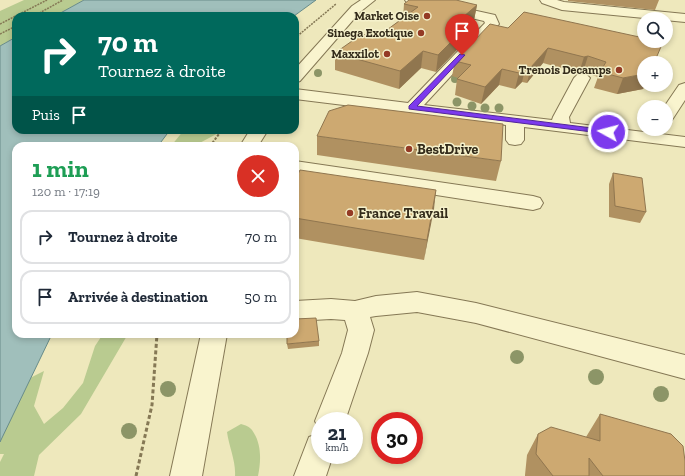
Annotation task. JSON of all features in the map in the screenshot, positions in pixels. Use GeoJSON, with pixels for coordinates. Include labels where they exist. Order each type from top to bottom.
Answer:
{"type":"FeatureCollection","features":[{"type":"Feature","properties":{"kind":"street"},"geometry":{"type":"LineString","coordinates":[[299,73],[356,9],[370,0]]}},
{"type":"Feature","properties":{"kind":"street"},"geometry":{"type":"LineString","coordinates":[[411,0],[490,18],[492,24],[412,108]]}},
{"type":"Feature","properties":{"kind":"street"},"geometry":{"type":"LineString","coordinates":[[546,0],[562,6],[685,18]]}},
{"type":"Feature","properties":{"kind":"street"},"geometry":{"type":"LineString","coordinates":[[562,126],[561,117],[582,78]]}},
{"type":"Feature","properties":{"kind":"street"},"geometry":{"type":"LineString","coordinates":[[673,106],[685,88]]}},
{"type":"Feature","properties":{"kind":"street"},"geometry":{"type":"LineString","coordinates":[[299,94],[515,121],[637,132]]}},
{"type":"Feature","properties":{"kind":"street"},"geometry":{"type":"LineString","coordinates":[[515,121],[515,140]]}},
{"type":"Feature","properties":{"kind":"street"},"geometry":{"type":"LineString","coordinates":[[666,136],[685,142]]}},
{"type":"Feature","properties":{"kind":"street"},"geometry":{"type":"LineString","coordinates":[[299,168],[533,203]]}},
{"type":"Feature","properties":{"kind":"street"},"geometry":{"type":"LineString","coordinates":[[299,311],[331,309],[355,311],[376,306],[417,302],[476,313],[685,367]]}},
{"type":"Feature","properties":{"kind":"street"},"geometry":{"type":"LineString","coordinates":[[333,412],[355,353],[361,330],[355,311]]}},
{"type":"Feature","properties":{"kind":"street"},"geometry":{"type":"LineString","coordinates":[[186,476],[213,338]]}},
{"type":"Feature","properties":{"kind":"street"},"geometry":{"type":"LineString","coordinates":[[310,476],[314,464]]}},
{"type":"Feature","properties":{"kind":"path"},"geometry":{"type":"LineString","coordinates":[[24,12],[47,0]]}},
{"type":"Feature","properties":{"kind":"path"},"geometry":{"type":"LineString","coordinates":[[41,12],[63,0]]}},
{"type":"Feature","properties":{"kind":"path"},"geometry":{"type":"LineString","coordinates":[[299,35],[337,3]]}},
{"type":"Feature","properties":{"kind":"path"},"geometry":{"type":"LineString","coordinates":[[0,24],[12,18]]}},
{"type":"Feature","properties":{"kind":"path"},"geometry":{"type":"LineString","coordinates":[[0,34],[12,28]]}},
{"type":"Feature","properties":{"kind":"path"},"geometry":{"type":"LineString","coordinates":[[136,476],[152,405],[157,338]]}},
{"type":"Feature","properties":{"kind":"green space"},"geometry":{"type":"Polygon","coordinates":[[[24,0],[84,0],[62,12],[12,12],[12,39],[0,46],[0,11],[24,0]]]}},
{"type":"Feature","properties":{"kind":"green space"},"geometry":{"type":"Polygon","coordinates":[[[181,134],[216,134],[202,142],[174,142],[181,134]]]}},
{"type":"Feature","properties":{"kind":"green space"},"geometry":{"type":"Polygon","coordinates":[[[100,338],[126,338],[81,414],[39,455],[34,476],[0,476],[0,462],[4,454],[0,454],[0,393],[44,371],[34,406],[44,424],[63,408],[83,383],[95,346],[100,338]]]}},
{"type":"Feature","properties":{"kind":"green space"},"geometry":{"type":"Polygon","coordinates":[[[241,424],[251,429],[258,441],[260,464],[258,476],[235,476],[227,432],[241,424]]]}},
{"type":"Feature","properties":{"kind":"water"},"geometry":{"type":"Polygon","coordinates":[[[84,0],[316,0],[299,12],[62,12],[84,0]]]}},
{"type":"Feature","properties":{"kind":"water"},"geometry":{"type":"Polygon","coordinates":[[[12,39],[12,134],[167,134],[161,142],[12,142],[12,338],[50,338],[0,442],[0,46],[12,39]]]}},
{"type":"Feature","properties":{"kind":"building"},"geometry":{"type":"Polygon","coordinates":[[[409,0],[456,0],[477,5],[463,17],[474,19],[438,55],[423,51],[400,71],[335,53],[362,34],[376,38],[418,7],[404,4],[409,0]]]}},
{"type":"Feature","properties":{"kind":"building"},"geometry":{"type":"Polygon","coordinates":[[[524,12],[637,36],[637,48],[660,48],[657,56],[637,56],[637,75],[623,78],[600,72],[606,62],[588,56],[584,57],[548,48],[531,67],[526,66],[519,73],[502,69],[485,87],[457,79],[471,65],[455,61],[490,24],[508,28],[524,12]]]}},
{"type":"Feature","properties":{"kind":"building"},"geometry":{"type":"Polygon","coordinates":[[[348,105],[503,124],[501,161],[317,136],[329,111],[348,105]]]}},
{"type":"Feature","properties":{"kind":"building"},"geometry":{"type":"Polygon","coordinates":[[[300,170],[436,190],[427,240],[299,219],[300,170]]]}},
{"type":"Feature","properties":{"kind":"building"},"geometry":{"type":"Polygon","coordinates":[[[613,173],[642,178],[646,212],[615,206],[613,173]]]}},
{"type":"Feature","properties":{"kind":"building"},"geometry":{"type":"Polygon","coordinates":[[[316,318],[319,341],[287,344],[287,338],[299,338],[299,319],[316,318]]]}},
{"type":"Feature","properties":{"kind":"building"},"geometry":{"type":"Polygon","coordinates":[[[600,414],[671,434],[683,446],[685,476],[603,476],[589,458],[589,476],[553,476],[536,454],[538,434],[551,427],[600,441],[600,414]]]}},
{"type":"Feature","properties":{"kind":"place","name":"Market Oise"},"geometry":{"type":"Point","coordinates":[427,16]}},
{"type":"Feature","properties":{"kind":"place","name":"Sinega Exotique"},"geometry":{"type":"Point","coordinates":[421,33]}},
{"type":"Feature","properties":{"kind":"place","name":"Maxxilot"},"geometry":{"type":"Point","coordinates":[387,54]}},
{"type":"Feature","properties":{"kind":"place","name":"Trenois Decamps"},"geometry":{"type":"Point","coordinates":[619,70]}},
{"type":"Feature","properties":{"kind":"place","name":"BestDrive"},"geometry":{"type":"Point","coordinates":[409,149]}},
{"type":"Feature","properties":{"kind":"place","name":"France Travail"},"geometry":{"type":"Point","coordinates":[350,213]}},
{"type":"Feature","properties":{"kind":"route"},"geometry":{"type":"LineString","coordinates":[[462,55],[412,108],[608,132]]}}]}
